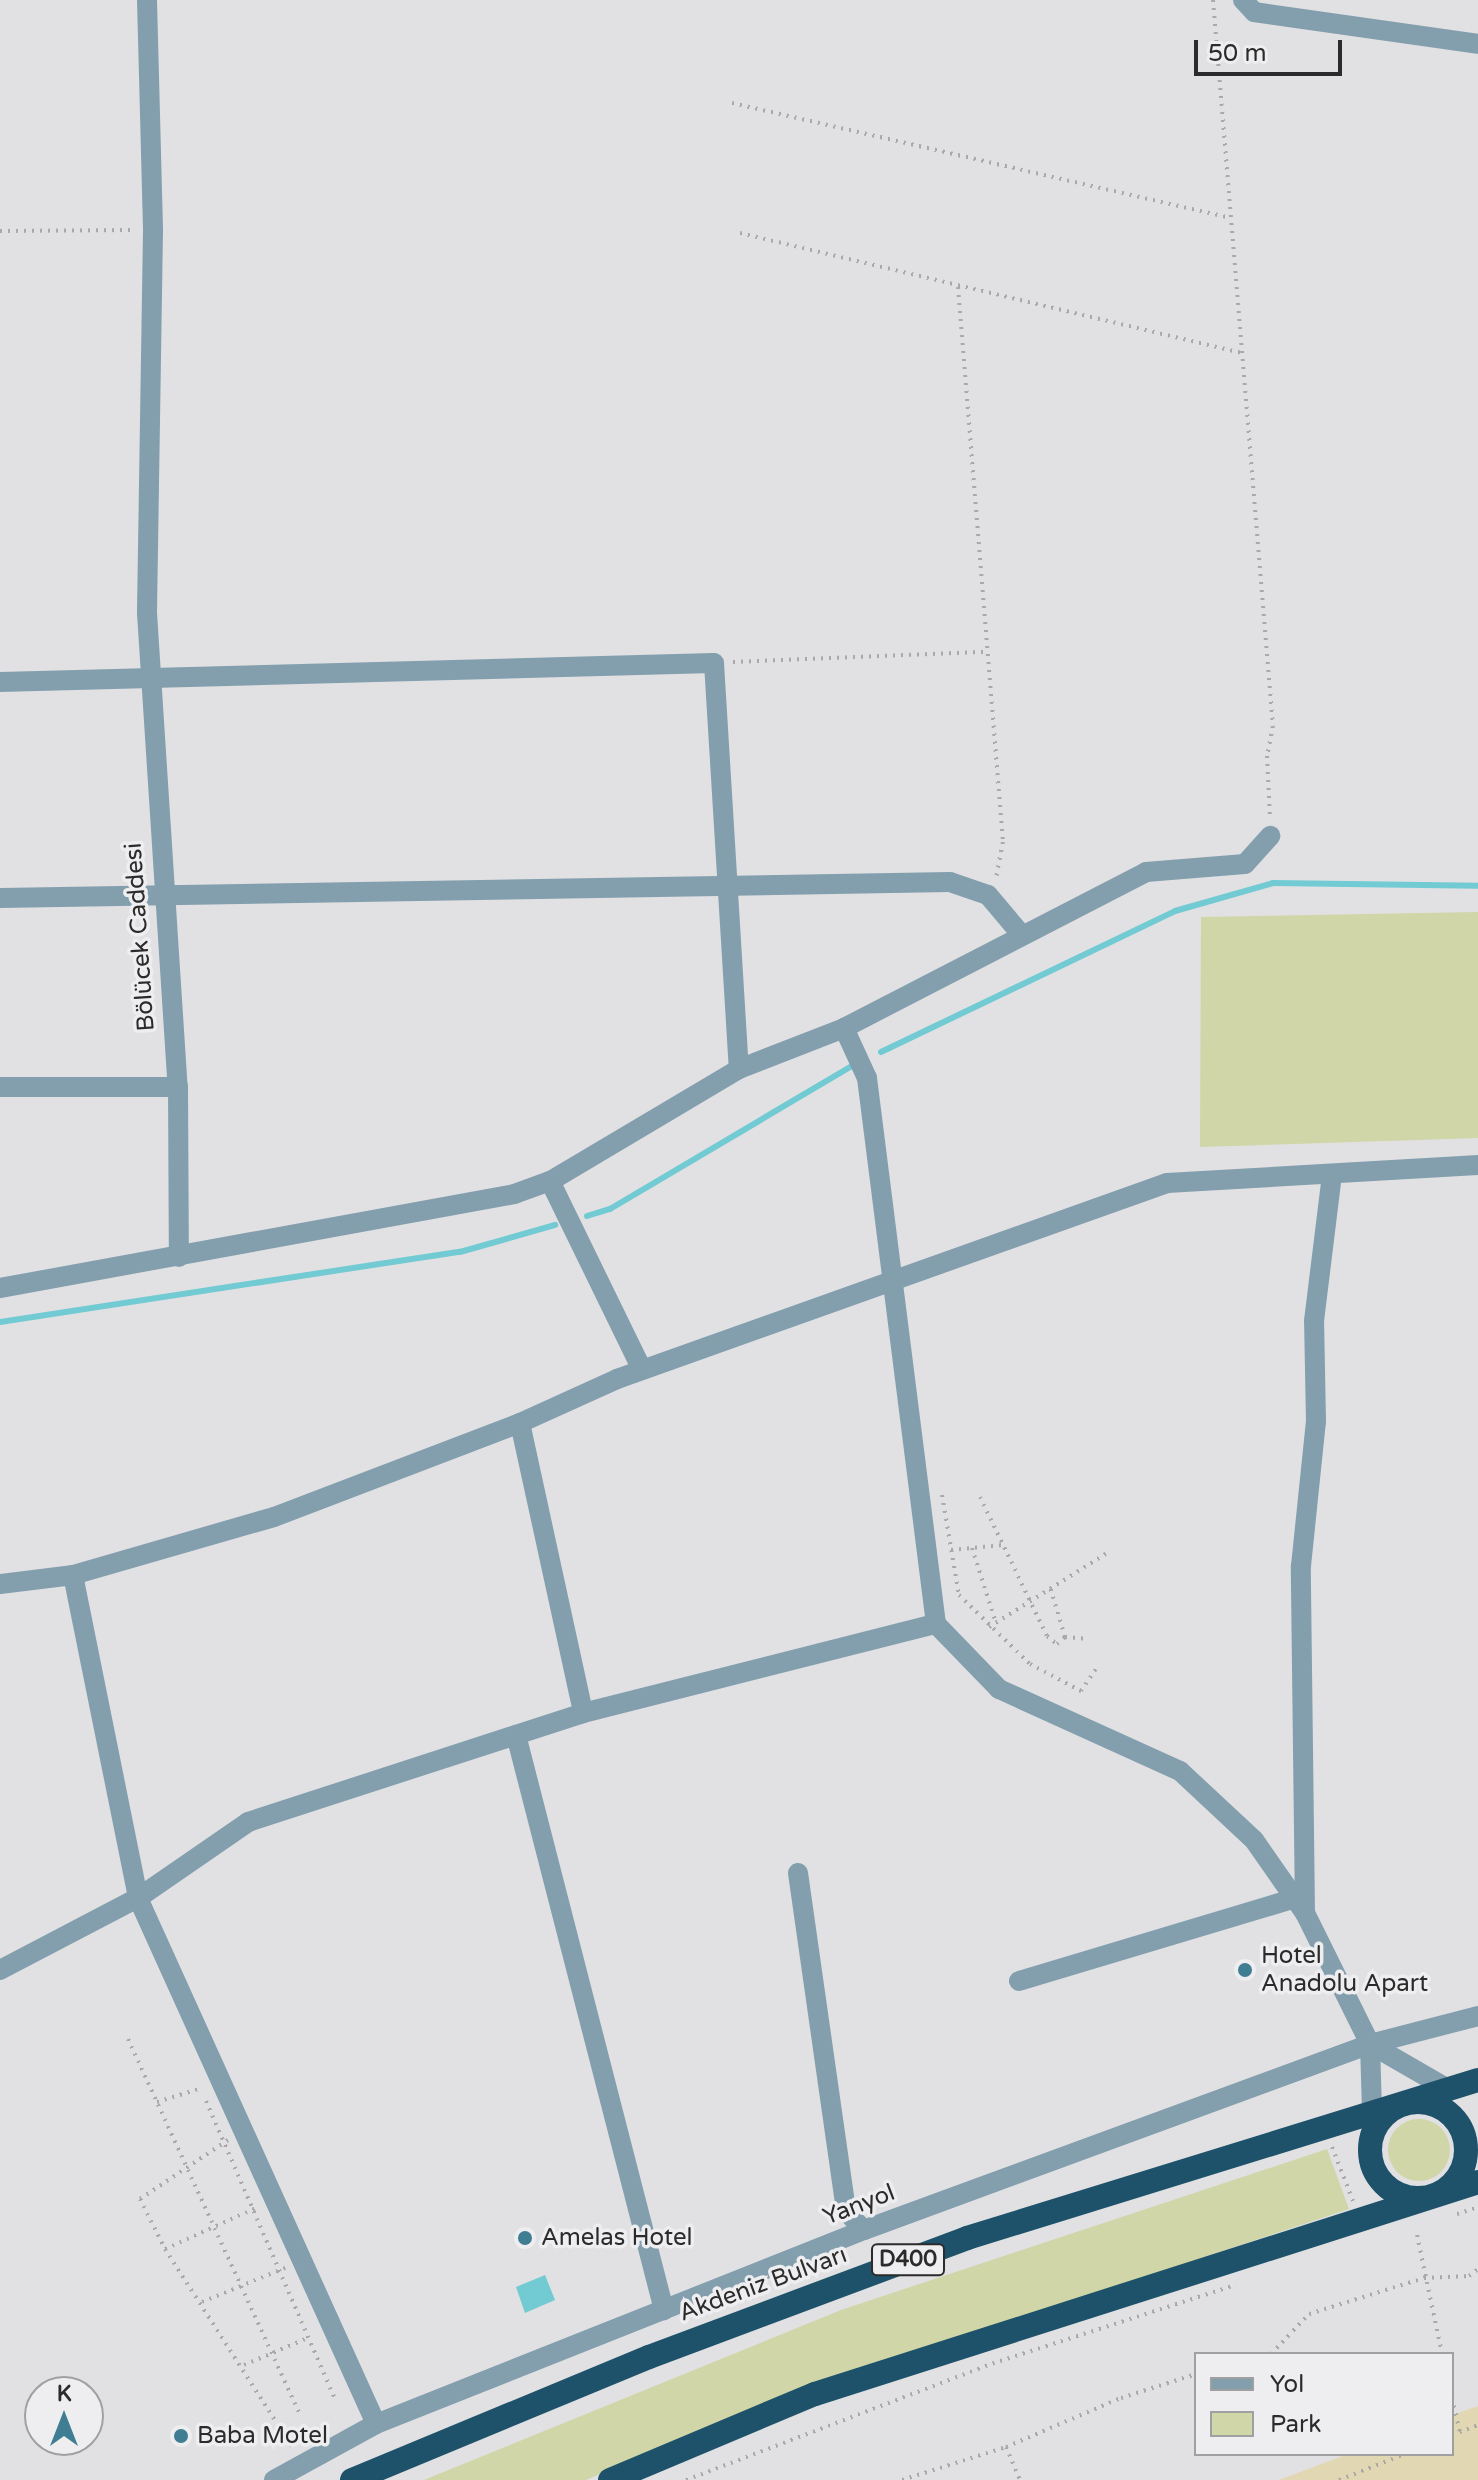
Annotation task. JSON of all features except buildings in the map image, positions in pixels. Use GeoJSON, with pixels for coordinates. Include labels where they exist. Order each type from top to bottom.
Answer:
{"type":"FeatureCollection","features":[{"type":"Feature","properties":{"kind":"highway","name":"Akdeniz Bulvarı"},"geometry":{"type":"LineString","coordinates":[[352,2480],[649,2357],[967,2238],[1478,2080]]}},
{"type":"Feature","properties":{"kind":"highway"},"geometry":{"type":"LineString","coordinates":[[1416,2101],[1445,2109],[1464,2132],[1465,2163],[1459,2176],[1435,2195],[1402,2196],[1387,2187],[1373,2167],[1370,2142],[1375,2126],[1401,2104],[1416,2101]]}},
{"type":"Feature","properties":{"kind":"highway"},"geometry":{"type":"LineString","coordinates":[[610,2480],[815,2394],[1478,2182]]}},
{"type":"Feature","properties":{"kind":"street","name":"Bölücek Caddesi"},"geometry":{"type":"LineString","coordinates":[[147,0],[153,230],[147,613],[162,893],[178,1087],[179,1257]]}},
{"type":"Feature","properties":{"kind":"street"},"geometry":{"type":"LineString","coordinates":[[1243,0],[1254,12],[1478,44]]}},
{"type":"Feature","properties":{"kind":"street"},"geometry":{"type":"LineString","coordinates":[[0,682],[714,663],[739,1069]]}},
{"type":"Feature","properties":{"kind":"street"},"geometry":{"type":"LineString","coordinates":[[0,1288],[483,1201],[550,1181],[739,1069],[844,1028],[1020,933],[1146,872],[1245,864],[1270,836]]}},
{"type":"Feature","properties":{"kind":"street"},"geometry":{"type":"LineString","coordinates":[[0,898],[950,882],[988,895],[1020,933]]}},
{"type":"Feature","properties":{"kind":"street"},"geometry":{"type":"LineString","coordinates":[[844,1028],[856,1046],[867,1078],[936,1624],[999,1689],[1180,1771],[1254,1840],[1300,1906],[1370,2044],[1372,2113]]}},
{"type":"Feature","properties":{"kind":"street"},"geometry":{"type":"LineString","coordinates":[[0,1087],[178,1087]]}},
{"type":"Feature","properties":{"kind":"street"},"geometry":{"type":"LineString","coordinates":[[0,1584],[73,1575],[274,1517],[520,1423],[642,1370],[1167,1183],[1478,1165]]}},
{"type":"Feature","properties":{"kind":"street"},"geometry":{"type":"LineString","coordinates":[[1300,1906],[1301,1566],[1316,1422],[1314,1321],[1332,1174]]}},
{"type":"Feature","properties":{"kind":"street"},"geometry":{"type":"LineString","coordinates":[[550,1181],[642,1370]]}},
{"type":"Feature","properties":{"kind":"street"},"geometry":{"type":"LineString","coordinates":[[520,1423],[583,1713]]}},
{"type":"Feature","properties":{"kind":"street"},"geometry":{"type":"LineString","coordinates":[[73,1575],[138,1898],[376,2424]]}},
{"type":"Feature","properties":{"kind":"street"},"geometry":{"type":"LineString","coordinates":[[0,1970],[138,1898],[248,1822],[583,1713],[936,1624]]}},
{"type":"Feature","properties":{"kind":"street"},"geometry":{"type":"LineString","coordinates":[[516,1735],[664,2310]]}},
{"type":"Feature","properties":{"kind":"street"},"geometry":{"type":"LineString","coordinates":[[798,1873],[846,2211],[864,2230]]}},
{"type":"Feature","properties":{"kind":"street"},"geometry":{"type":"LineString","coordinates":[[1019,1981],[1300,1906]]}},
{"type":"Feature","properties":{"kind":"street","name":"Yanyol"},"geometry":{"type":"LineString","coordinates":[[274,2480],[376,2424],[864,2230],[1370,2044],[1478,2016]]}},
{"type":"Feature","properties":{"kind":"street"},"geometry":{"type":"LineString","coordinates":[[1370,2044],[1448,2089]]}},
{"type":"Feature","properties":{"kind":"path"},"geometry":{"type":"LineString","coordinates":[[1213,0],[1273,726],[1267,756],[1270,836]]}},
{"type":"Feature","properties":{"kind":"path"},"geometry":{"type":"LineString","coordinates":[[732,103],[1231,218]]}},
{"type":"Feature","properties":{"kind":"path"},"geometry":{"type":"LineString","coordinates":[[0,231],[153,230]]}},
{"type":"Feature","properties":{"kind":"path"},"geometry":{"type":"LineString","coordinates":[[740,233],[1242,353]]}},
{"type":"Feature","properties":{"kind":"path"},"geometry":{"type":"LineString","coordinates":[[958,287],[1003,842],[988,895]]}},
{"type":"Feature","properties":{"kind":"path"},"geometry":{"type":"LineString","coordinates":[[714,663],[987,652]]}},
{"type":"Feature","properties":{"kind":"path"},"geometry":{"type":"LineString","coordinates":[[942,1495],[959,1595],[1030,1664],[1081,1691],[1098,1666]]}},
{"type":"Feature","properties":{"kind":"path"},"geometry":{"type":"LineString","coordinates":[[980,1497],[1047,1636],[1057,1644],[1065,1637],[1086,1639]]}},
{"type":"Feature","properties":{"kind":"path"},"geometry":{"type":"LineString","coordinates":[[951,1550],[1003,1545]]}},
{"type":"Feature","properties":{"kind":"path"},"geometry":{"type":"LineString","coordinates":[[972,1548],[995,1620]]}},
{"type":"Feature","properties":{"kind":"path"},"geometry":{"type":"LineString","coordinates":[[989,1627],[995,1620],[1110,1551]]}},
{"type":"Feature","properties":{"kind":"path"},"geometry":{"type":"LineString","coordinates":[[1050,1587],[1065,1637]]}},
{"type":"Feature","properties":{"kind":"path"},"geometry":{"type":"LineString","coordinates":[[128,2039],[301,2417]]}},
{"type":"Feature","properties":{"kind":"path"},"geometry":{"type":"LineString","coordinates":[[157,2102],[201,2086],[221,2144],[336,2401]]}},
{"type":"Feature","properties":{"kind":"path"},"geometry":{"type":"LineString","coordinates":[[243,2130],[140,2199],[165,2249],[244,2365],[303,2464]]}},
{"type":"Feature","properties":{"kind":"path"},"geometry":{"type":"LineString","coordinates":[[1332,2147],[1355,2208]]}},
{"type":"Feature","properties":{"kind":"path"},"geometry":{"type":"LineString","coordinates":[[165,2249],[275,2200]]}},
{"type":"Feature","properties":{"kind":"path"},"geometry":{"type":"LineString","coordinates":[[1450,2216],[1478,2207]]}},
{"type":"Feature","properties":{"kind":"path"},"geometry":{"type":"LineString","coordinates":[[1407,2229],[1421,2225]]}},
{"type":"Feature","properties":{"kind":"path"},"geometry":{"type":"LineString","coordinates":[[1417,2235],[1442,2352]]}},
{"type":"Feature","properties":{"kind":"path"},"geometry":{"type":"LineString","coordinates":[[202,2302],[302,2261]]}},
{"type":"Feature","properties":{"kind":"path"},"geometry":{"type":"LineString","coordinates":[[1273,2352],[1309,2314],[1424,2278],[1469,2276],[1478,2269]]}},
{"type":"Feature","properties":{"kind":"path"},"geometry":{"type":"LineString","coordinates":[[686,2480],[1000,2361],[1243,2282]]}},
{"type":"Feature","properties":{"kind":"path"},"geometry":{"type":"LineString","coordinates":[[244,2365],[332,2328]]}},
{"type":"Feature","properties":{"kind":"path"},"geometry":{"type":"LineString","coordinates":[[902,2480],[1006,2447],[1121,2398],[1194,2375]]}},
{"type":"Feature","properties":{"kind":"path"},"geometry":{"type":"LineString","coordinates":[[1454,2406],[1460,2432]]}},
{"type":"Feature","properties":{"kind":"path"},"geometry":{"type":"LineString","coordinates":[[1454,2434],[1478,2425]]}},
{"type":"Feature","properties":{"kind":"path"},"geometry":{"type":"LineString","coordinates":[[1006,2447],[1020,2480]]}},
{"type":"Feature","properties":{"kind":"path"},"geometry":{"type":"LineString","coordinates":[[1339,2480],[1400,2456]]}},
{"type":"Feature","properties":{"kind":"green space"},"geometry":{"type":"Polygon","coordinates":[[[1478,912],[1478,1138],[1200,1147],[1201,917],[1478,912]]]}},
{"type":"Feature","properties":{"kind":"green space"},"geometry":{"type":"Polygon","coordinates":[[[1413,2119],[1425,2119],[1441,2128],[1448,2138],[1448,2162],[1441,2172],[1425,2181],[1413,2181],[1393,2167],[1388,2156],[1388,2144],[1402,2124],[1413,2119]]]}},
{"type":"Feature","properties":{"kind":"green space"},"geometry":{"type":"Polygon","coordinates":[[[1327,2149],[1349,2209],[778,2399],[586,2480],[424,2480],[841,2310],[1327,2149]]]}},
{"type":"Feature","properties":{"kind":"sand"},"geometry":{"type":"Polygon","coordinates":[[[1478,2406],[1478,2480],[1279,2480],[1343,2456],[1454,2456],[1454,2414],[1478,2406]]]}},
{"type":"Feature","properties":{"kind":"water"},"geometry":{"type":"Polygon","coordinates":[[[545,2275],[555,2300],[525,2313],[516,2287],[545,2275]]]}},
{"type":"Feature","properties":{"kind":"waterway"},"geometry":{"type":"LineString","coordinates":[[881,1052],[1175,911],[1273,883],[1478,886]]}},
{"type":"Feature","properties":{"kind":"waterway"},"geometry":{"type":"LineString","coordinates":[[587,1216],[610,1209],[850,1067]]}},
{"type":"Feature","properties":{"kind":"waterway"},"geometry":{"type":"LineString","coordinates":[[0,1322],[460,1252],[555,1225]]}},
{"type":"Feature","properties":{"kind":"place","name":"Hotel Anadolu Apart"},"geometry":{"type":"Point","coordinates":[1245,1970]}},
{"type":"Feature","properties":{"kind":"place","name":"Amelas Hotel"},"geometry":{"type":"Point","coordinates":[525,2238]}},
{"type":"Feature","properties":{"kind":"place","name":"Baba Motel"},"geometry":{"type":"Point","coordinates":[181,2436]}}]}
